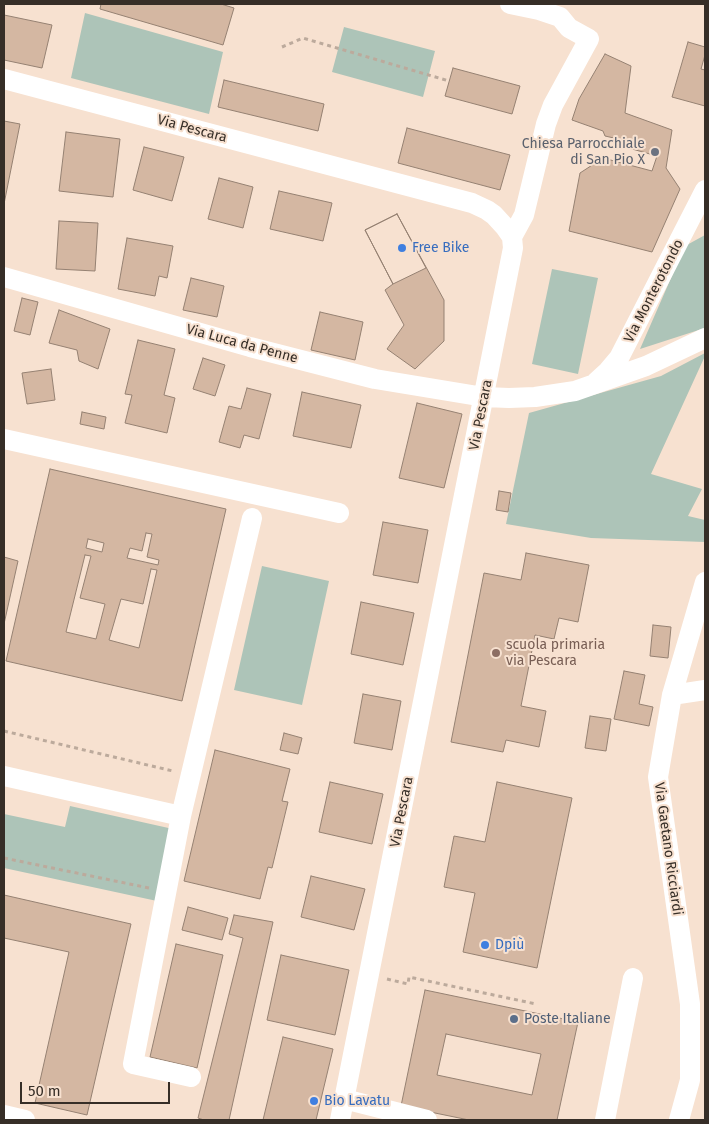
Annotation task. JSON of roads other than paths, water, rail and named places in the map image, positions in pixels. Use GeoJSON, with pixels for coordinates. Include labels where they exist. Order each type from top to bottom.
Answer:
{"type":"FeatureCollection","features":[{"type":"Feature","properties":{"kind":"street"},"geometry":{"type":"LineString","coordinates":[[510,4],[560,17],[569,28],[589,39],[553,105],[544,132],[524,215],[512,237]]}},
{"type":"Feature","properties":{"kind":"street","name":"Via Pescara"},"geometry":{"type":"LineString","coordinates":[[4,79],[472,203],[494,215],[505,226],[512,237],[513,248],[484,397],[340,1120]]}},
{"type":"Feature","properties":{"kind":"street","name":"Via Monterotondo"},"geometry":{"type":"LineString","coordinates":[[592,384],[608,371],[619,358],[697,221],[705,190]]}},
{"type":"Feature","properties":{"kind":"street","name":"Via Luca da Penne"},"geometry":{"type":"LineString","coordinates":[[4,277],[250,347],[375,379],[484,397],[535,397],[575,390],[646,366],[705,338]]}},
{"type":"Feature","properties":{"kind":"street"},"geometry":{"type":"LineString","coordinates":[[5,444],[339,513]]}},
{"type":"Feature","properties":{"kind":"street"},"geometry":{"type":"LineString","coordinates":[[190,1077],[133,1064],[181,816],[252,518]]}},
{"type":"Feature","properties":{"kind":"street","name":"Via Gaetano Ricciardi"},"geometry":{"type":"LineString","coordinates":[[679,1120],[690,1080],[690,1004],[658,778],[672,695],[705,582]]}},
{"type":"Feature","properties":{"kind":"street"},"geometry":{"type":"LineString","coordinates":[[672,695],[705,690]]}},
{"type":"Feature","properties":{"kind":"street"},"geometry":{"type":"LineString","coordinates":[[4,776],[181,816]]}},
{"type":"Feature","properties":{"kind":"street"},"geometry":{"type":"LineString","coordinates":[[605,1120],[634,978]]}},
{"type":"Feature","properties":{"kind":"street"},"geometry":{"type":"LineString","coordinates":[[344,1099],[427,1120]]}},
{"type":"Feature","properties":{"kind":"street"},"geometry":{"type":"LineString","coordinates":[[4,1115],[25,1120]]}},
{"type":"Feature","properties":{"kind":"place","name":"Chiesa Parrocchiale di San Pio X"},"geometry":{"type":"Point","coordinates":[655,152]}},
{"type":"Feature","properties":{"kind":"place","name":"Free Bike"},"geometry":{"type":"Point","coordinates":[402,248]}},
{"type":"Feature","properties":{"kind":"place","name":"scuola primaria via Pescara"},"geometry":{"type":"Point","coordinates":[496,653]}},
{"type":"Feature","properties":{"kind":"place","name":"Dpiù"},"geometry":{"type":"Point","coordinates":[485,945]}},
{"type":"Feature","properties":{"kind":"place","name":"Poste Italiane"},"geometry":{"type":"Point","coordinates":[514,1019]}},
{"type":"Feature","properties":{"kind":"place","name":"Bio Lavatu"},"geometry":{"type":"Point","coordinates":[314,1101]}}]}
